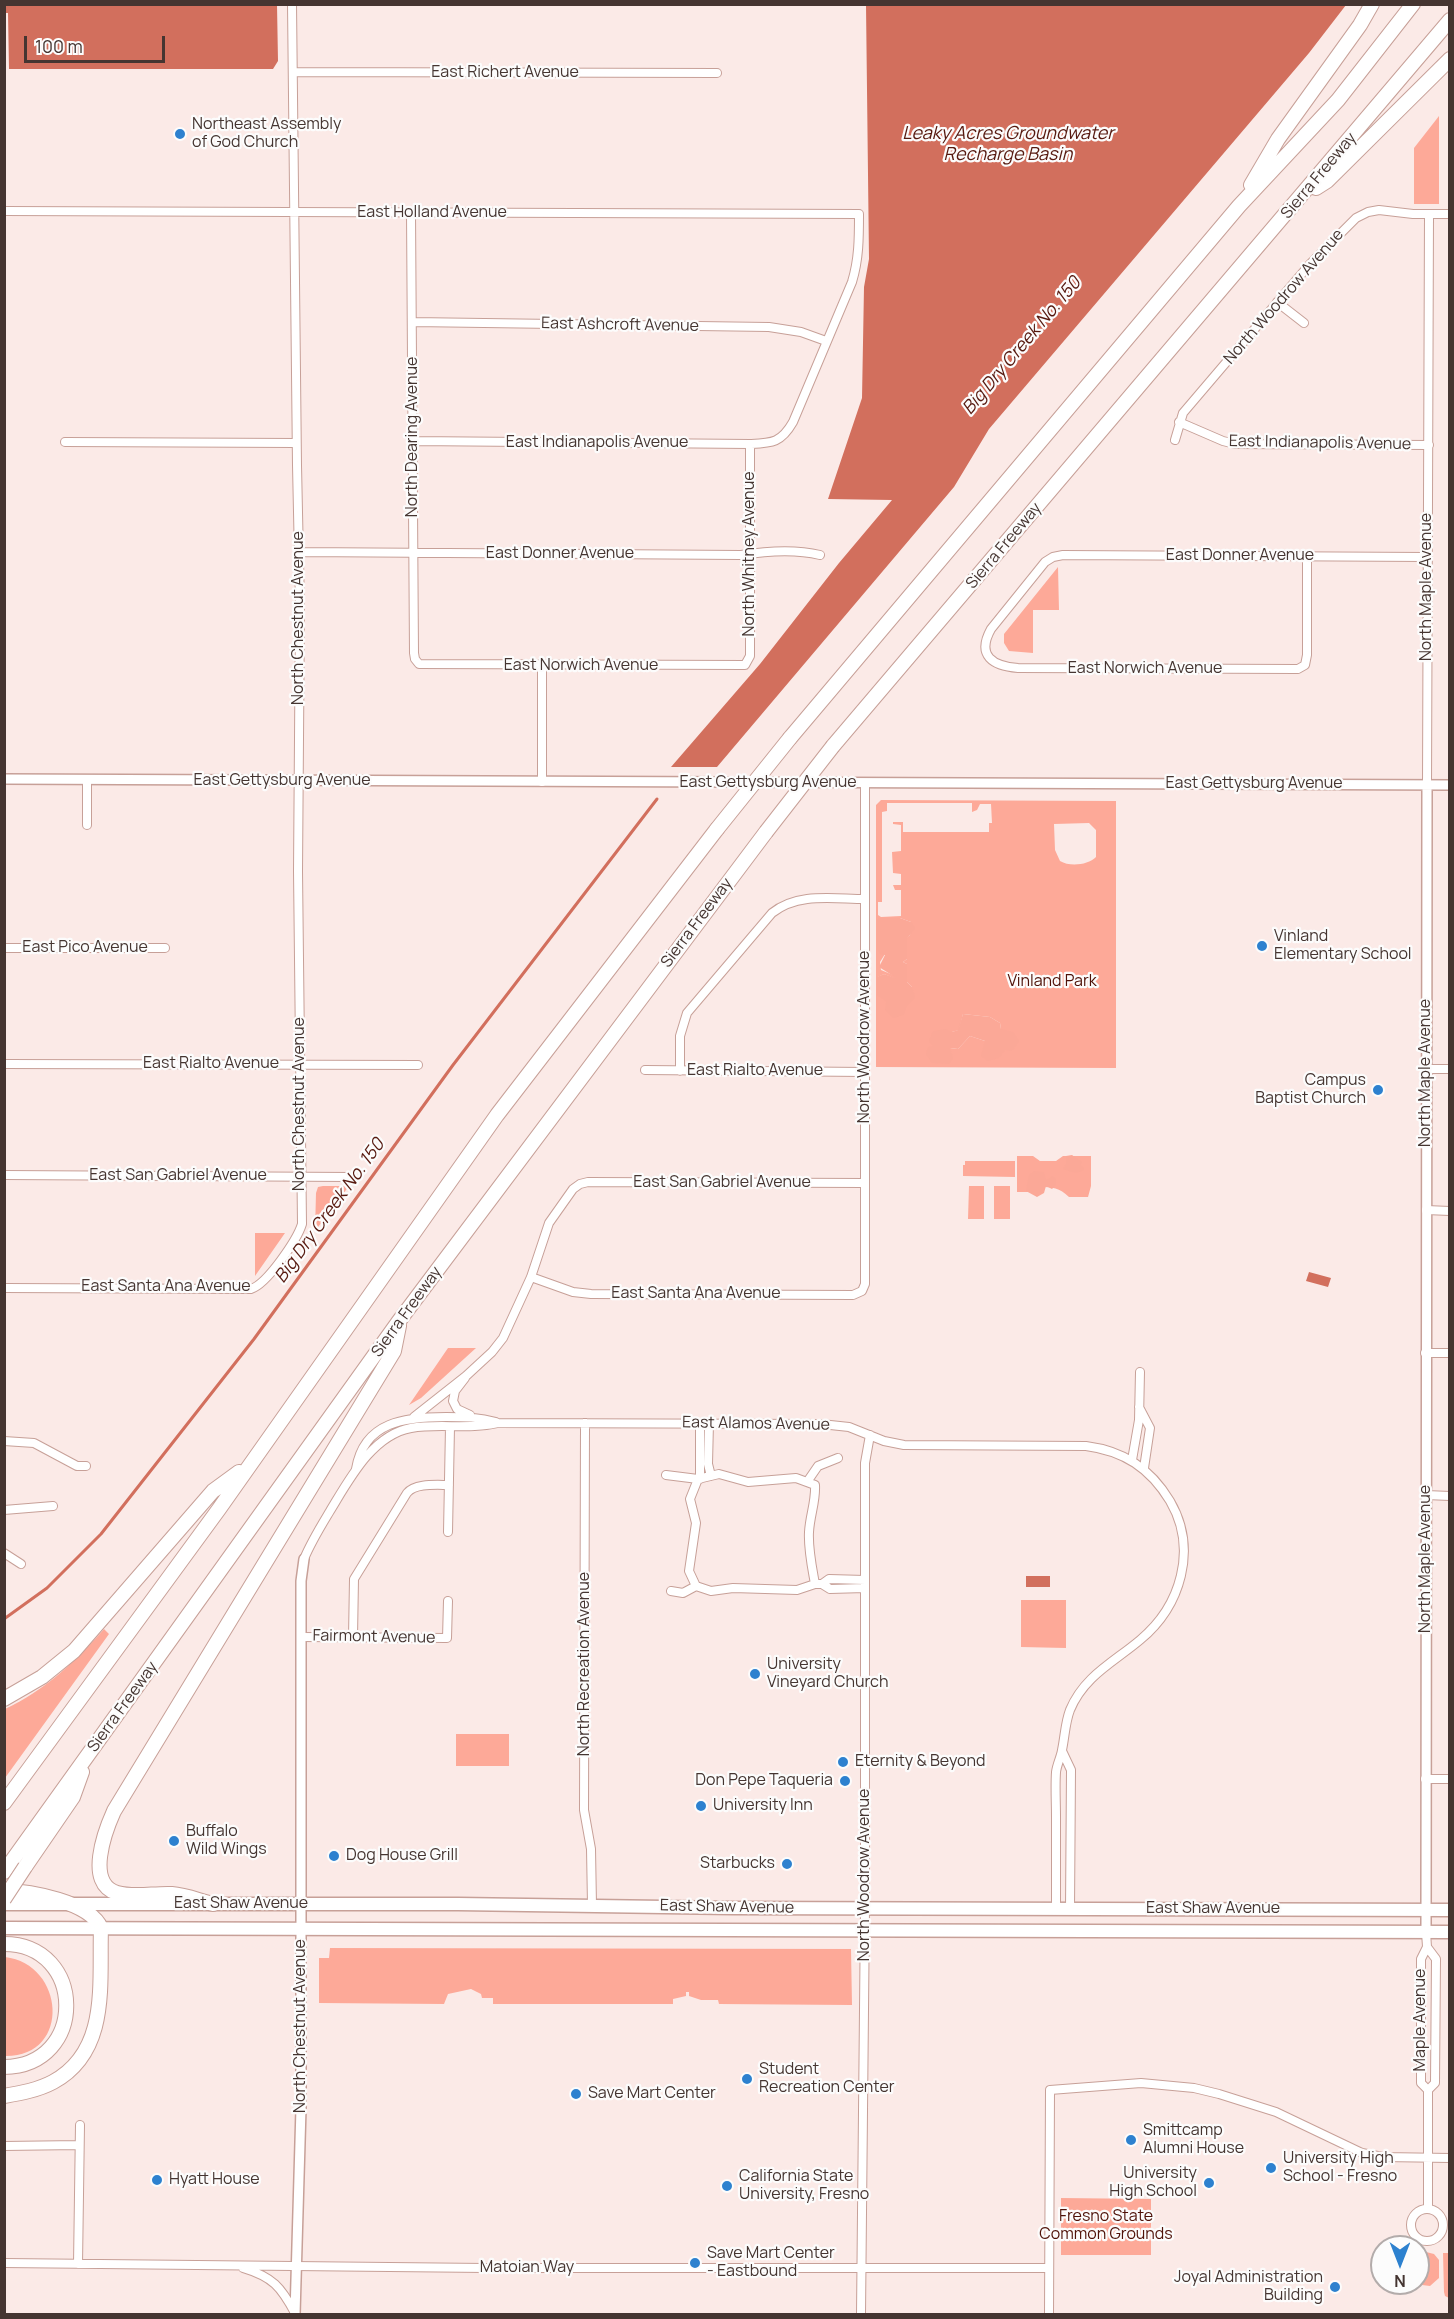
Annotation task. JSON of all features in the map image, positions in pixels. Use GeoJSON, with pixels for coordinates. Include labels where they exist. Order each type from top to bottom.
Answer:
{"type":"FeatureCollection","features":[{"type":"Feature","properties":{"kind":"highway"},"geometry":{"type":"LineString","coordinates":[[1239,206],[1278,140],[1360,25],[1372,4]]}},
{"type":"Feature","properties":{"kind":"highway"},"geometry":{"type":"LineString","coordinates":[[4,1803],[219,1509],[497,1115],[717,829],[789,738],[1239,206],[1338,100],[1413,4]]}},
{"type":"Feature","properties":{"kind":"highway","name":"Sierra Freeway"},"geometry":{"type":"LineString","coordinates":[[6,1870],[399,1321],[833,746],[1449,20]]}},
{"type":"Feature","properties":{"kind":"highway"},"geometry":{"type":"LineString","coordinates":[[1301,197],[1327,181],[1449,59]]}},
{"type":"Feature","properties":{"kind":"highway"},"geometry":{"type":"LineString","coordinates":[[213,1904],[175,1894],[127,1895],[114,1892],[106,1887],[100,1873],[100,1854],[104,1833],[114,1811],[394,1351],[399,1321]]}},
{"type":"Feature","properties":{"kind":"highway"},"geometry":{"type":"LineString","coordinates":[[4,1699],[42,1677],[74,1651],[213,1491],[248,1466]]}},
{"type":"Feature","properties":{"kind":"highway"},"geometry":{"type":"LineString","coordinates":[[4,1901],[73,1797],[88,1756]]}},
{"type":"Feature","properties":{"kind":"highway"},"geometry":{"type":"LineString","coordinates":[[4,1891],[26,1891],[68,1904],[89,1913],[98,1920],[101,1928],[99,2008],[94,2034],[87,2049],[72,2069],[53,2082],[34,2090],[4,2096]]}},
{"type":"Feature","properties":{"kind":"highway"},"geometry":{"type":"LineString","coordinates":[[4,1944],[26,1946],[46,1958],[61,1979],[67,2001],[64,2026],[51,2049],[27,2064],[4,2067]]}},
{"type":"Feature","properties":{"kind":"main road","name":"East Shaw Avenue"},"geometry":{"type":"LineString","coordinates":[[4,1901],[68,1904],[1449,1910]]}},
{"type":"Feature","properties":{"kind":"main road","name":"East Shaw Avenue"},"geometry":{"type":"LineString","coordinates":[[4,1928],[1449,1932]]}},
{"type":"Feature","properties":{"kind":"street","name":"North Chestnut Avenue"},"geometry":{"type":"LineString","coordinates":[[292,4],[296,443],[300,552],[298,871],[302,1224],[299,1232]]}},
{"type":"Feature","properties":{"kind":"street","name":"East Richert Avenue"},"geometry":{"type":"LineString","coordinates":[[293,72],[717,73]]}},
{"type":"Feature","properties":{"kind":"street","name":"North Woodrow Avenue"},"geometry":{"type":"LineString","coordinates":[[1175,440],[1183,413],[1310,264],[1356,218],[1379,210],[1429,214]]}},
{"type":"Feature","properties":{"kind":"street","name":"East Holland Avenue"},"geometry":{"type":"LineString","coordinates":[[4,211],[859,214],[857,264],[826,341]]}},
{"type":"Feature","properties":{"kind":"street","name":"North Dearing Avenue"},"geometry":{"type":"LineString","coordinates":[[411,213],[414,653],[416,661]]}},
{"type":"Feature","properties":{"kind":"street"},"geometry":{"type":"LineString","coordinates":[[1429,214],[1449,214]]}},
{"type":"Feature","properties":{"kind":"street","name":"North Maple Avenue"},"geometry":{"type":"LineString","coordinates":[[1426,1932],[1425,1353],[1429,214]]}},
{"type":"Feature","properties":{"kind":"street"},"geometry":{"type":"LineString","coordinates":[[1277,302],[1304,323]]}},
{"type":"Feature","properties":{"kind":"street","name":"East Ashcroft Avenue"},"geometry":{"type":"LineString","coordinates":[[413,322],[769,327],[801,332],[826,341]]}},
{"type":"Feature","properties":{"kind":"street","name":"East Indianapolis Avenue"},"geometry":{"type":"LineString","coordinates":[[413,441],[767,443],[780,439],[793,422],[826,341]]}},
{"type":"Feature","properties":{"kind":"street","name":"East Indianapolis Avenue"},"geometry":{"type":"LineString","coordinates":[[1179,422],[1235,444],[1429,445]]}},
{"type":"Feature","properties":{"kind":"street"},"geometry":{"type":"LineString","coordinates":[[65,442],[296,443]]}},
{"type":"Feature","properties":{"kind":"street","name":"North Whitney Avenue"},"geometry":{"type":"LineString","coordinates":[[747,663],[750,656],[750,444]]}},
{"type":"Feature","properties":{"kind":"street","name":"East Donner Avenue"},"geometry":{"type":"LineString","coordinates":[[300,552],[750,554],[802,552],[820,555]]}},
{"type":"Feature","properties":{"kind":"street","name":"East Donner Avenue"},"geometry":{"type":"LineString","coordinates":[[987,655],[985,642],[991,629],[1045,562],[1053,557],[1063,555],[1427,557]]}},
{"type":"Feature","properties":{"kind":"street","name":"East Norwich Avenue"},"geometry":{"type":"LineString","coordinates":[[987,655],[1002,666],[1018,668],[1298,669],[1305,665],[1307,655],[1307,556]]}},
{"type":"Feature","properties":{"kind":"street","name":"East Norwich Avenue"},"geometry":{"type":"LineString","coordinates":[[416,661],[424,665],[738,667],[747,663]]}},
{"type":"Feature","properties":{"kind":"street"},"geometry":{"type":"LineString","coordinates":[[542,665],[542,782]]}},
{"type":"Feature","properties":{"kind":"street","name":"East Gettysburg Avenue"},"geometry":{"type":"LineString","coordinates":[[4,779],[1449,785]]}},
{"type":"Feature","properties":{"kind":"street"},"geometry":{"type":"LineString","coordinates":[[87,780],[87,825]]}},
{"type":"Feature","properties":{"kind":"street","name":"North Woodrow Avenue"},"geometry":{"type":"LineString","coordinates":[[862,1291],[865,1284],[865,783]]}},
{"type":"Feature","properties":{"kind":"street"},"geometry":{"type":"LineString","coordinates":[[680,1071],[680,1036],[687,1013],[772,913],[783,905],[798,900],[865,899]]}},
{"type":"Feature","properties":{"kind":"street","name":"East Pico Avenue"},"geometry":{"type":"LineString","coordinates":[[4,948],[165,948]]}},
{"type":"Feature","properties":{"kind":"street","name":"East Rialto Avenue"},"geometry":{"type":"LineString","coordinates":[[4,1064],[418,1065]]}},
{"type":"Feature","properties":{"kind":"street"},"geometry":{"type":"LineString","coordinates":[[1426,1069],[1449,1069]]}},
{"type":"Feature","properties":{"kind":"street","name":"East Rialto Avenue"},"geometry":{"type":"LineString","coordinates":[[645,1071],[865,1072]]}},
{"type":"Feature","properties":{"kind":"street","name":"East San Gabriel Avenue"},"geometry":{"type":"LineString","coordinates":[[4,1175],[351,1177]]}},
{"type":"Feature","properties":{"kind":"street","name":"East San Gabriel Avenue"},"geometry":{"type":"LineString","coordinates":[[531,1277],[549,1222],[571,1191],[580,1184],[865,1183]]}},
{"type":"Feature","properties":{"kind":"street"},"geometry":{"type":"LineString","coordinates":[[1426,1210],[1449,1210]]}},
{"type":"Feature","properties":{"kind":"street","name":"East Santa Ana Avenue"},"geometry":{"type":"LineString","coordinates":[[4,1288],[251,1290],[261,1284],[299,1232]]}},
{"type":"Feature","properties":{"kind":"street"},"geometry":{"type":"LineString","coordinates":[[414,1417],[492,1352],[506,1334],[531,1277]]}},
{"type":"Feature","properties":{"kind":"street","name":"East Santa Ana Avenue"},"geometry":{"type":"LineString","coordinates":[[531,1277],[567,1290],[591,1294],[853,1295],[862,1291]]}},
{"type":"Feature","properties":{"kind":"street"},"geometry":{"type":"LineString","coordinates":[[1425,1353],[1449,1353]]}},
{"type":"Feature","properties":{"kind":"street"},"geometry":{"type":"LineString","coordinates":[[1132,1460],[1138,1430],[1140,1372]]}},
{"type":"Feature","properties":{"kind":"street"},"geometry":{"type":"LineString","coordinates":[[466,1376],[455,1391],[453,1403],[463,1413],[498,1423]]}},
{"type":"Feature","properties":{"kind":"street"},"geometry":{"type":"LineString","coordinates":[[1139,1406],[1150,1428],[1144,1468]]}},
{"type":"Feature","properties":{"kind":"street"},"geometry":{"type":"LineString","coordinates":[[356,1468],[359,1452],[374,1434],[392,1423],[414,1417],[480,1418]]}},
{"type":"Feature","properties":{"kind":"street"},"geometry":{"type":"LineString","coordinates":[[304,1559],[356,1468],[382,1441],[396,1432],[420,1427],[482,1427],[498,1423]]}},
{"type":"Feature","properties":{"kind":"street","name":"East Alamos Avenue"},"geometry":{"type":"LineString","coordinates":[[498,1423],[821,1424],[849,1427],[904,1445],[1077,1445],[1095,1447],[1117,1453],[1144,1468],[1162,1488],[1179,1523],[1184,1550],[1181,1579],[1167,1611],[1153,1628],[1133,1646],[1102,1668],[1082,1688],[1067,1719],[1062,1751],[1056,1770],[1056,1909]]}},
{"type":"Feature","properties":{"kind":"street","name":"North Recreation Avenue"},"geometry":{"type":"LineString","coordinates":[[585,1423],[584,1810],[591,1849],[592,1905]]}},
{"type":"Feature","properties":{"kind":"street"},"geometry":{"type":"LineString","coordinates":[[704,1423],[711,1476]]}},
{"type":"Feature","properties":{"kind":"street"},"geometry":{"type":"LineString","coordinates":[[696,1586],[689,1570],[696,1523],[690,1499],[699,1479],[704,1423]]}},
{"type":"Feature","properties":{"kind":"street"},"geometry":{"type":"LineString","coordinates":[[448,1532],[450,1427]]}},
{"type":"Feature","properties":{"kind":"street","name":"North Woodrow Avenue"},"geometry":{"type":"LineString","coordinates":[[861,2314],[865,1931],[864,1462],[870,1435]]}},
{"type":"Feature","properties":{"kind":"street"},"geometry":{"type":"LineString","coordinates":[[4,1441],[34,1443],[77,1466],[86,1466]]}},
{"type":"Feature","properties":{"kind":"street"},"geometry":{"type":"LineString","coordinates":[[807,1482],[818,1466],[838,1458]]}},
{"type":"Feature","properties":{"kind":"street"},"geometry":{"type":"LineString","coordinates":[[666,1475],[699,1479],[719,1474],[748,1482],[796,1478],[816,1485],[816,1499],[809,1529],[809,1547],[819,1584]]}},
{"type":"Feature","properties":{"kind":"street"},"geometry":{"type":"LineString","coordinates":[[353,1636],[354,1580],[407,1493],[419,1487],[449,1485]]}},
{"type":"Feature","properties":{"kind":"street"},"geometry":{"type":"LineString","coordinates":[[1426,1496],[1449,1496]]}},
{"type":"Feature","properties":{"kind":"street"},"geometry":{"type":"LineString","coordinates":[[4,1509],[53,1506]]}},
{"type":"Feature","properties":{"kind":"street"},"geometry":{"type":"LineString","coordinates":[[4,1553],[21,1564]]}},
{"type":"Feature","properties":{"kind":"street","name":"North Chestnut Avenue"},"geometry":{"type":"LineString","coordinates":[[295,2314],[300,2108],[301,1575],[304,1559]]}},
{"type":"Feature","properties":{"kind":"street"},"geometry":{"type":"LineString","coordinates":[[671,1591],[683,1593],[696,1586],[711,1591],[733,1588],[797,1590],[819,1584],[830,1589],[865,1584]]}},
{"type":"Feature","properties":{"kind":"street","name":"Fairmont Avenue"},"geometry":{"type":"LineString","coordinates":[[301,1636],[447,1638],[447,1601]]}},
{"type":"Feature","properties":{"kind":"street"},"geometry":{"type":"LineString","coordinates":[[1062,1751],[1071,1770],[1070,1909]]}},
{"type":"Feature","properties":{"kind":"street"},"geometry":{"type":"LineString","coordinates":[[1425,1779],[1449,1779]]}},
{"type":"Feature","properties":{"kind":"street","name":"Maple Avenue"},"geometry":{"type":"LineString","coordinates":[[1426,1932],[1428,1947],[1436,1959],[1435,2083],[1428,2090],[1428,2208]]}},
{"type":"Feature","properties":{"kind":"street","name":"Maple Avenue"},"geometry":{"type":"LineString","coordinates":[[1428,1947],[1421,1959],[1421,2083],[1428,2090]]}},
{"type":"Feature","properties":{"kind":"street"},"geometry":{"type":"LineString","coordinates":[[1049,2314],[1050,2090],[1141,2083],[1194,2088],[1276,2112],[1362,2153],[1383,2157],[1449,2158]]}},
{"type":"Feature","properties":{"kind":"street"},"geometry":{"type":"LineString","coordinates":[[78,2264],[80,2125]]}},
{"type":"Feature","properties":{"kind":"street"},"geometry":{"type":"LineString","coordinates":[[4,2146],[79,2145]]}},
{"type":"Feature","properties":{"kind":"street"},"geometry":{"type":"LineString","coordinates":[[1428,2208],[1441,2216],[1443,2227],[1434,2239],[1423,2241],[1414,2235],[1411,2220],[1417,2211],[1428,2208]]}},
{"type":"Feature","properties":{"kind":"street","name":"Matoian Way"},"geometry":{"type":"LineString","coordinates":[[4,2263],[823,2269],[861,2266],[1049,2268]]}},
{"type":"Feature","properties":{"kind":"street"},"geometry":{"type":"LineString","coordinates":[[236,2266],[259,2273],[276,2284],[295,2314]]}},
{"type":"Feature","properties":{"kind":"green space"},"geometry":{"type":"Polygon","coordinates":[[[1439,116],[1439,204],[1414,204],[1414,148],[1439,116]]]}},
{"type":"Feature","properties":{"kind":"green space"},"geometry":{"type":"Polygon","coordinates":[[[1058,567],[1059,610],[1033,610],[1033,653],[1009,651],[1004,643],[1004,634],[1058,567]]]}},
{"type":"Feature","properties":{"kind":"green space","name":"Vinland Park"},"geometry":{"type":"Polygon","coordinates":[[[881,800],[1116,801],[1116,1068],[876,1067],[876,805],[881,800]],[[887,803],[887,811],[882,812],[882,902],[878,902],[878,915],[881,917],[901,916],[901,890],[895,890],[893,885],[901,885],[901,874],[893,873],[892,852],[901,851],[901,825],[893,824],[893,822],[903,822],[903,832],[989,832],[989,823],[992,823],[991,804],[980,804],[977,810],[972,812],[972,803],[887,803]],[[1089,823],[1054,824],[1055,850],[1060,861],[1079,864],[1096,857],[1096,830],[1089,823]],[[880,918],[879,937],[885,954],[880,962],[881,970],[898,977],[898,980],[884,974],[878,977],[877,995],[912,987],[907,982],[907,964],[903,962],[907,959],[907,938],[910,935],[911,922],[900,918],[880,918]],[[963,1014],[959,1030],[952,1032],[934,1046],[958,1049],[970,1036],[985,1041],[1001,1029],[1000,1023],[990,1017],[963,1014]]]}},
{"type":"Feature","properties":{"kind":"green space"},"geometry":{"type":"Polygon","coordinates":[[[1017,1156],[1033,1156],[1040,1161],[1056,1161],[1063,1156],[1091,1156],[1091,1186],[1088,1197],[1069,1197],[1049,1187],[1034,1187],[1033,1192],[1017,1192],[1017,1156]]]}},
{"type":"Feature","properties":{"kind":"green space"},"geometry":{"type":"Polygon","coordinates":[[[965,1161],[1015,1161],[1015,1177],[963,1176],[965,1161]]]}},
{"type":"Feature","properties":{"kind":"green space"},"geometry":{"type":"Polygon","coordinates":[[[349,1186],[315,1231],[316,1193],[318,1187],[349,1186]]]}},
{"type":"Feature","properties":{"kind":"green space"},"geometry":{"type":"Polygon","coordinates":[[[969,1186],[984,1186],[984,1219],[968,1219],[969,1186]]]}},
{"type":"Feature","properties":{"kind":"green space"},"geometry":{"type":"Polygon","coordinates":[[[994,1186],[1010,1186],[1010,1219],[994,1219],[994,1186]]]}},
{"type":"Feature","properties":{"kind":"green space"},"geometry":{"type":"Polygon","coordinates":[[[255,1233],[285,1233],[255,1276],[255,1233]]]}},
{"type":"Feature","properties":{"kind":"green space"},"geometry":{"type":"Polygon","coordinates":[[[448,1348],[476,1348],[421,1398],[409,1405],[448,1348]]]}},
{"type":"Feature","properties":{"kind":"green space"},"geometry":{"type":"Polygon","coordinates":[[[1021,1600],[1066,1600],[1066,1648],[1021,1647],[1021,1600]]]}},
{"type":"Feature","properties":{"kind":"green space"},"geometry":{"type":"Polygon","coordinates":[[[104,1629],[109,1634],[5,1778],[5,1709],[33,1694],[58,1675],[104,1629]]]}},
{"type":"Feature","properties":{"kind":"green space"},"geometry":{"type":"Polygon","coordinates":[[[456,1734],[509,1734],[509,1766],[456,1766],[456,1734]]]}},
{"type":"Feature","properties":{"kind":"green space"},"geometry":{"type":"Polygon","coordinates":[[[330,1948],[851,1949],[852,2005],[719,2004],[718,2000],[701,2000],[689,1996],[689,1992],[686,1992],[686,1996],[673,1999],[673,2004],[493,2004],[493,1998],[482,1998],[481,1994],[471,1989],[448,1994],[444,2004],[319,2003],[319,1958],[329,1958],[330,1948]]]}},
{"type":"Feature","properties":{"kind":"green space"},"geometry":{"type":"Polygon","coordinates":[[[5,1957],[25,1963],[40,1976],[49,1992],[53,2010],[50,2027],[42,2042],[27,2052],[5,2056],[5,1957]]]}},
{"type":"Feature","properties":{"kind":"green space","name":"Fresno State Common Grounds"},"geometry":{"type":"Polygon","coordinates":[[[1061,2198],[1151,2199],[1151,2255],[1061,2255],[1061,2198]]]}},
{"type":"Feature","properties":{"kind":"green space"},"geometry":{"type":"Polygon","coordinates":[[[1430,2253],[1439,2260],[1439,2278],[1430,2286],[1430,2253]]]}},
{"type":"Feature","properties":{"kind":"green space"},"geometry":{"type":"Polygon","coordinates":[[[1443,2253],[1449,2253],[1449,2298],[1444,2292],[1443,2253]]]}},
{"type":"Feature","properties":{"kind":"shaded area"},"geometry":{"type":"Polygon","coordinates":[[[900,918],[911,922],[915,928],[907,939],[907,959],[903,962],[907,964],[907,982],[912,987],[915,997],[907,1006],[904,1015],[894,1018],[885,1010],[886,1001],[877,995],[877,977],[884,974],[898,979],[879,967],[885,955],[880,954],[877,948],[877,920],[900,918]]]}},
{"type":"Feature","properties":{"kind":"shaded area"},"geometry":{"type":"Polygon","coordinates":[[[963,1014],[990,1017],[1000,1023],[1001,1029],[1013,1032],[1019,1041],[1012,1051],[1005,1050],[999,1058],[988,1061],[981,1056],[985,1041],[970,1036],[958,1049],[950,1048],[953,1058],[949,1064],[932,1063],[926,1054],[928,1047],[933,1046],[929,1041],[933,1031],[958,1030],[963,1014]]]}},
{"type":"Feature","properties":{"kind":"shaded area"},"geometry":{"type":"Polygon","coordinates":[[[1072,1155],[1082,1162],[1084,1170],[1076,1173],[1063,1169],[1066,1156],[1072,1155]]]}},
{"type":"Feature","properties":{"kind":"shaded area"},"geometry":{"type":"Polygon","coordinates":[[[1034,1171],[1044,1172],[1046,1180],[1053,1176],[1056,1179],[1056,1185],[1052,1189],[1046,1186],[1044,1193],[1037,1197],[1026,1191],[1029,1175],[1034,1171]]]}},
{"type":"Feature","properties":{"kind":"water"},"geometry":{"type":"Polygon","coordinates":[[[5,4],[277,5],[278,61],[273,69],[9,69],[8,13],[5,13],[5,4]]]}},
{"type":"Feature","properties":{"kind":"water","name":"Leaky Acres Groundwater Recharge Basin"},"geometry":{"type":"Polygon","coordinates":[[[866,5],[1346,5],[1309,53],[989,429],[954,487],[717,767],[671,767],[760,664],[892,500],[828,499],[862,398],[864,287],[869,259],[866,5]]]}},
{"type":"Feature","properties":{"kind":"water"},"geometry":{"type":"Polygon","coordinates":[[[1309,1272],[1331,1278],[1328,1287],[1306,1281],[1309,1272]]]}},
{"type":"Feature","properties":{"kind":"water"},"geometry":{"type":"Polygon","coordinates":[[[1026,1576],[1050,1576],[1050,1587],[1026,1587],[1026,1576]]]}},
{"type":"Feature","properties":{"kind":"waterway","name":"Big Dry Creek No. 150"},"geometry":{"type":"LineString","coordinates":[[4,1619],[47,1588],[101,1534],[254,1339],[453,1065],[657,799]]}},
{"type":"Feature","properties":{"kind":"place","name":"Northeast Assembly of God Church"},"geometry":{"type":"Point","coordinates":[180,134]}},
{"type":"Feature","properties":{"kind":"place","name":"Vinland Elementary School"},"geometry":{"type":"Point","coordinates":[1262,946]}},
{"type":"Feature","properties":{"kind":"place","name":"Campus Baptist Church"},"geometry":{"type":"Point","coordinates":[1378,1090]}},
{"type":"Feature","properties":{"kind":"place","name":"University Vineyard Church"},"geometry":{"type":"Point","coordinates":[755,1674]}},
{"type":"Feature","properties":{"kind":"place","name":"Eternity & Beyond"},"geometry":{"type":"Point","coordinates":[843,1762]}},
{"type":"Feature","properties":{"kind":"place","name":"Don Pepe Taqueria"},"geometry":{"type":"Point","coordinates":[845,1781]}},
{"type":"Feature","properties":{"kind":"place","name":"University Inn"},"geometry":{"type":"Point","coordinates":[701,1806]}},
{"type":"Feature","properties":{"kind":"place","name":"Buffalo Wild Wings"},"geometry":{"type":"Point","coordinates":[174,1841]}},
{"type":"Feature","properties":{"kind":"place","name":"Dog House Grill"},"geometry":{"type":"Point","coordinates":[334,1856]}},
{"type":"Feature","properties":{"kind":"place","name":"Starbucks"},"geometry":{"type":"Point","coordinates":[787,1864]}},
{"type":"Feature","properties":{"kind":"place","name":"Student Recreation Center"},"geometry":{"type":"Point","coordinates":[747,2079]}},
{"type":"Feature","properties":{"kind":"place","name":"Save Mart Center"},"geometry":{"type":"Point","coordinates":[576,2094]}},
{"type":"Feature","properties":{"kind":"place","name":"Smittcamp Alumni House"},"geometry":{"type":"Point","coordinates":[1131,2140]}},
{"type":"Feature","properties":{"kind":"place","name":"University High School - Fresno"},"geometry":{"type":"Point","coordinates":[1271,2168]}},
{"type":"Feature","properties":{"kind":"place","name":"Hyatt House"},"geometry":{"type":"Point","coordinates":[157,2180]}},
{"type":"Feature","properties":{"kind":"place","name":"University High School"},"geometry":{"type":"Point","coordinates":[1209,2183]}},
{"type":"Feature","properties":{"kind":"place","name":"California State University, Fresno"},"geometry":{"type":"Point","coordinates":[727,2186]}},
{"type":"Feature","properties":{"kind":"place","name":"Save Mart Center - Eastbound"},"geometry":{"type":"Point","coordinates":[695,2263]}},
{"type":"Feature","properties":{"kind":"place","name":"Joyal Administration Building"},"geometry":{"type":"Point","coordinates":[1335,2287]}}]}
